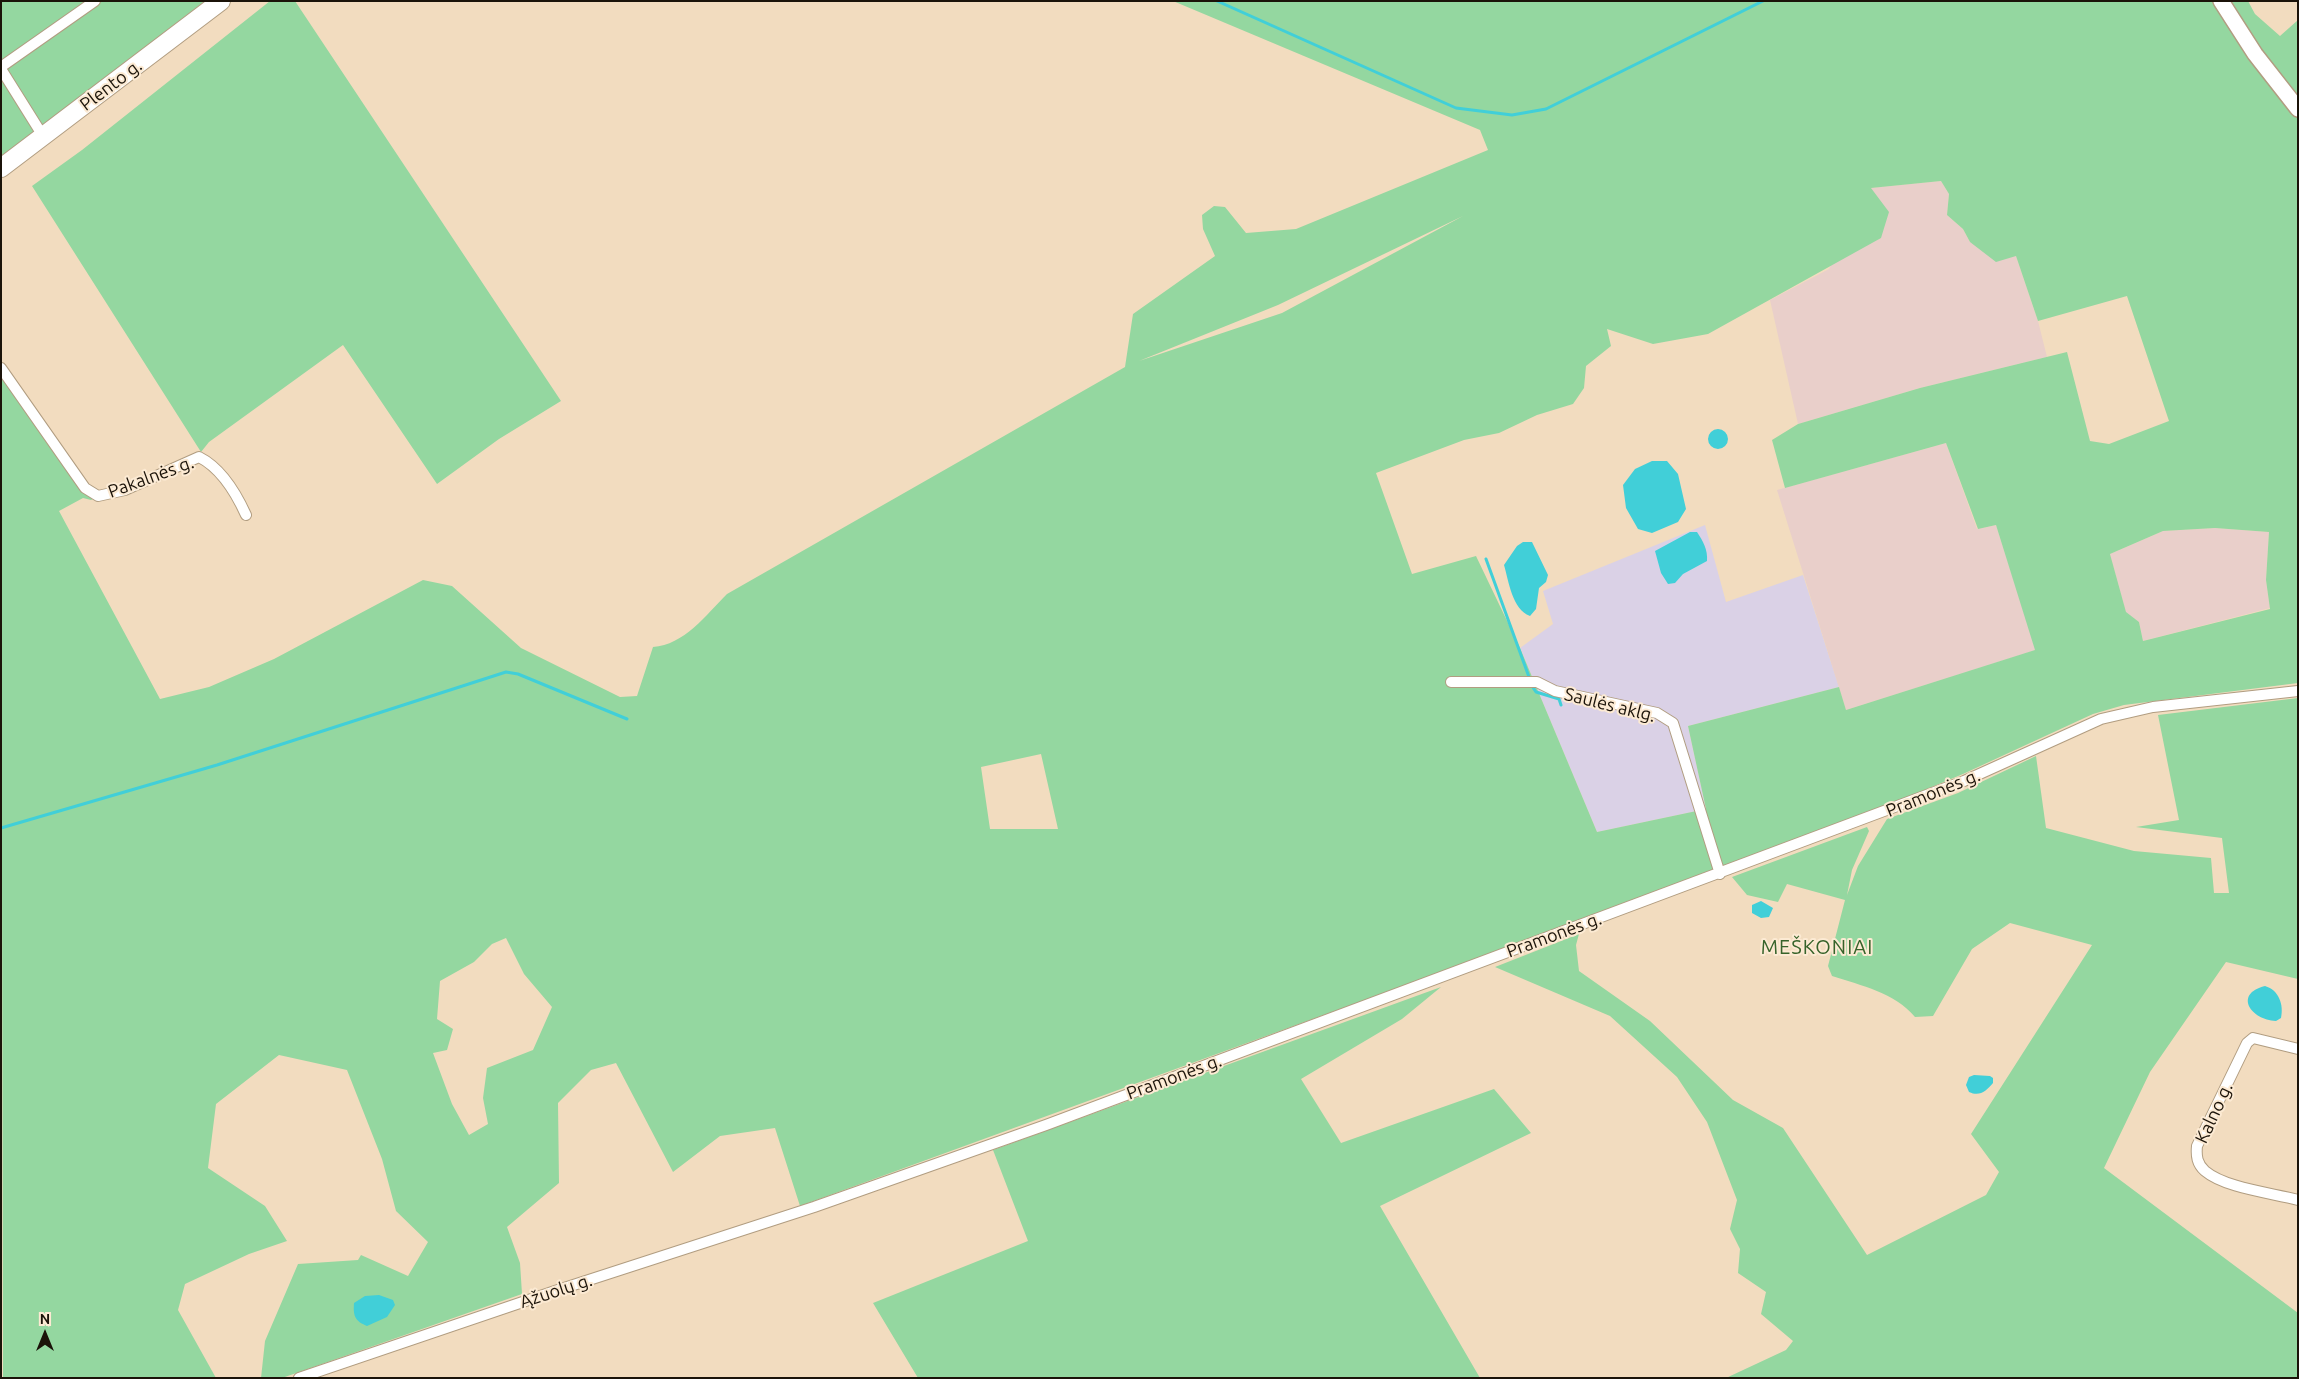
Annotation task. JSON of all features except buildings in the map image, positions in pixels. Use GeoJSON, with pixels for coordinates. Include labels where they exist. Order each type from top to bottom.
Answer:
{"type":"FeatureCollection","features":[{"type":"Feature","properties":{"kind":"highway","name":"Plento g."},"geometry":{"type":"LineString","coordinates":[[1,168],[221,1]]}},
{"type":"Feature","properties":{"kind":"main road"},"geometry":{"type":"LineString","coordinates":[[2221,1],[2255,54],[2298,110]]}},
{"type":"Feature","properties":{"kind":"street"},"geometry":{"type":"LineString","coordinates":[[43,136],[1,68],[95,1]]}},
{"type":"Feature","properties":{"kind":"street","name":"Pakalnės g."},"geometry":{"type":"LineString","coordinates":[[1,368],[84,488],[98,496],[125,490],[199,457],[212,463],[238,498],[246,515]]}},
{"type":"Feature","properties":{"kind":"street","name":"Saulės aklg."},"geometry":{"type":"LineString","coordinates":[[1451,682],[1537,682],[1555,691],[1657,713],[1673,723],[1720,874]]}},
{"type":"Feature","properties":{"kind":"street","name":"Pramonės g."},"geometry":{"type":"LineString","coordinates":[[814,1207],[1072,1116],[1720,874],[1964,781],[2101,719],[2153,707],[2298,691]]}},
{"type":"Feature","properties":{"kind":"street","name":"Kalno g."},"geometry":{"type":"LineString","coordinates":[[2298,1049],[2253,1038],[2246,1043],[2197,1146],[2196,1159],[2205,1171],[2225,1182],[2298,1200]]}},
{"type":"Feature","properties":{"kind":"street","name":"Ąžuolų g."},"geometry":{"type":"LineString","coordinates":[[299,1378],[558,1290],[814,1207]]}},
{"type":"Feature","properties":{"kind":"shaded area"},"geometry":{"type":"Polygon","coordinates":[[[1941,181],[1949,194],[1947,215],[1963,229],[1970,242],[2016,256],[2038,321],[2047,357],[1920,388],[1798,424],[1770,300],[1829,269],[1870,188],[1941,181]]]}},
{"type":"Feature","properties":{"kind":"shaded area"},"geometry":{"type":"Polygon","coordinates":[[[1946,443],[1977,529],[1996,525],[2036,650],[1846,710],[1777,490],[1946,443]]]}},
{"type":"Feature","properties":{"kind":"shaded area"},"geometry":{"type":"Polygon","coordinates":[[[1705,525],[1726,602],[1803,575],[1839,687],[1688,726],[1706,809],[1597,832],[1520,648],[1553,624],[1543,591],[1705,525]]]}},
{"type":"Feature","properties":{"kind":"shaded area"},"geometry":{"type":"Polygon","coordinates":[[[2215,528],[2269,532],[2266,580],[2270,608],[2143,641],[2139,622],[2126,613],[2110,554],[2163,531],[2215,528]]]}},
{"type":"Feature","properties":{"kind":"green space"},"geometry":{"type":"Polygon","coordinates":[[[1,1],[205,1],[1,157],[1,1]]]}},
{"type":"Feature","properties":{"kind":"green space"},"geometry":{"type":"Polygon","coordinates":[[[270,1],[295,1],[561,401],[499,439],[437,484],[343,345],[209,442],[201,452],[32,186],[82,150],[270,1]]]}},
{"type":"Feature","properties":{"kind":"green space"},"geometry":{"type":"Polygon","coordinates":[[[1173,1],[2248,1],[2255,14],[2280,36],[2298,20],[2298,683],[2124,705],[2093,714],[1963,774],[1903,799],[1395,989],[800,1206],[775,1128],[720,1136],[673,1172],[616,1063],[591,1070],[558,1103],[559,1183],[507,1227],[520,1263],[522,1294],[282,1378],[261,1378],[265,1341],[298,1264],[358,1260],[361,1255],[408,1276],[428,1242],[396,1211],[382,1159],[347,1070],[279,1055],[216,1104],[208,1168],[265,1206],[287,1241],[249,1254],[185,1284],[178,1310],[216,1378],[3,1378],[1,366],[84,488],[98,496],[91,500],[83,498],[59,511],[160,699],[209,687],[274,659],[423,580],[452,586],[521,648],[620,697],[637,696],[653,647],[675,641],[694,628],[727,594],[1125,367],[1133,314],[1215,256],[1203,229],[1202,215],[1214,206],[1225,207],[1246,233],[1296,229],[1488,150],[1480,130],[1173,1]],[[1941,181],[1871,188],[1889,212],[1881,238],[1708,334],[1653,344],[1607,329],[1611,346],[1586,366],[1584,388],[1573,404],[1537,415],[1499,433],[1464,440],[1376,473],[1412,574],[1476,556],[1520,648],[1597,832],[1706,809],[1688,726],[1839,687],[1846,710],[2035,650],[1996,525],[1978,529],[1946,443],[1785,488],[1772,440],[1798,424],[1920,388],[2067,352],[2090,441],[2109,444],[2169,421],[2127,296],[2038,321],[2016,256],[1996,262],[1970,242],[1963,229],[1947,215],[1949,194],[1941,181]],[[1463,216],[1278,305],[1139,361],[1282,313],[1463,216]],[[2215,528],[2163,531],[2110,554],[2126,612],[2139,622],[2143,641],[2270,609],[2266,580],[2269,532],[2215,528]],[[1041,754],[981,767],[990,829],[1058,829],[1041,754]],[[506,938],[492,944],[474,962],[440,981],[437,1019],[453,1029],[447,1050],[433,1053],[452,1104],[469,1135],[488,1124],[483,1098],[487,1068],[533,1050],[552,1007],[524,974],[506,938]]]}},
{"type":"Feature","properties":{"kind":"green space"},"geometry":{"type":"Polygon","coordinates":[[[2298,698],[2298,979],[2226,962],[2150,1072],[2104,1168],[2298,1313],[2298,1378],[1726,1378],[1786,1350],[1793,1341],[1761,1314],[1766,1292],[1738,1273],[1740,1249],[1730,1229],[1737,1200],[1707,1122],[1677,1077],[1610,1016],[1495,967],[1579,934],[1576,945],[1579,971],[1650,1021],[1733,1100],[1783,1128],[1867,1255],[1986,1195],[1999,1172],[1971,1134],[2092,945],[2010,923],[1972,949],[1933,1016],[1915,1017],[1897,1001],[1877,991],[1832,976],[1828,966],[1845,900],[1787,884],[1778,902],[1747,895],[1732,877],[1867,827],[1869,831],[1852,870],[1847,895],[1858,866],[1887,819],[1958,793],[2036,756],[2046,828],[2134,851],[2211,858],[2214,893],[2229,893],[2222,838],[2136,827],[2179,820],[2158,715],[2298,698]]]}},
{"type":"Feature","properties":{"kind":"green space"},"geometry":{"type":"Polygon","coordinates":[[[1441,987],[1402,1019],[1301,1079],[1341,1143],[1494,1089],[1531,1133],[1380,1206],[1480,1378],[918,1378],[873,1303],[1028,1241],[993,1150],[1441,987]]]}},
{"type":"Feature","properties":{"kind":"water"},"geometry":{"type":"Polygon","coordinates":[[[1718,429],[1725,432],[1728,439],[1725,446],[1718,449],[1711,446],[1708,439],[1711,432],[1718,429]]]}},
{"type":"Feature","properties":{"kind":"water"},"geometry":{"type":"Polygon","coordinates":[[[1652,461],[1667,461],[1678,474],[1686,509],[1678,522],[1652,533],[1638,529],[1626,508],[1623,485],[1635,469],[1652,461]]]}},
{"type":"Feature","properties":{"kind":"water"},"geometry":{"type":"Polygon","coordinates":[[[1690,532],[1697,532],[1706,549],[1707,561],[1683,574],[1675,583],[1668,584],[1661,573],[1655,551],[1690,532]]]}},
{"type":"Feature","properties":{"kind":"water"},"geometry":{"type":"Polygon","coordinates":[[[1523,542],[1532,542],[1548,575],[1546,582],[1539,588],[1536,609],[1530,616],[1515,601],[1504,565],[1517,546],[1523,542]]]}},
{"type":"Feature","properties":{"kind":"water"},"geometry":{"type":"Polygon","coordinates":[[[1761,901],[1773,908],[1769,917],[1761,918],[1752,913],[1752,905],[1761,901]]]}},
{"type":"Feature","properties":{"kind":"water"},"geometry":{"type":"Polygon","coordinates":[[[2265,986],[2277,994],[2281,1003],[2281,1018],[2276,1021],[2267,1020],[2259,1016],[2249,1006],[2248,1000],[2250,995],[2255,990],[2265,986]]]}},
{"type":"Feature","properties":{"kind":"water"},"geometry":{"type":"Polygon","coordinates":[[[1974,1075],[1990,1076],[1993,1078],[1993,1083],[1980,1093],[1969,1092],[1966,1085],[1969,1077],[1974,1075]]]}},
{"type":"Feature","properties":{"kind":"water"},"geometry":{"type":"Polygon","coordinates":[[[379,1295],[393,1300],[395,1305],[387,1317],[367,1326],[357,1320],[354,1303],[365,1296],[379,1295]]]}},
{"type":"Feature","properties":{"kind":"waterway"},"geometry":{"type":"LineString","coordinates":[[1217,1],[1456,108],[1512,115],[1546,109],[1763,1]]}},
{"type":"Feature","properties":{"kind":"waterway"},"geometry":{"type":"LineString","coordinates":[[1486,559],[1529,677]]}},
{"type":"Feature","properties":{"kind":"waterway"},"geometry":{"type":"LineString","coordinates":[[1,828],[217,765],[506,672],[518,674],[627,719]]}},
{"type":"Feature","properties":{"kind":"waterway"},"geometry":{"type":"LineString","coordinates":[[1532,686],[1536,692],[1559,699],[1561,705]]}},
{"type":"Feature","properties":{"kind":"district","name":"MEŠKONIAI"},"geometry":{"type":"Point","coordinates":[1817,947]}}]}
